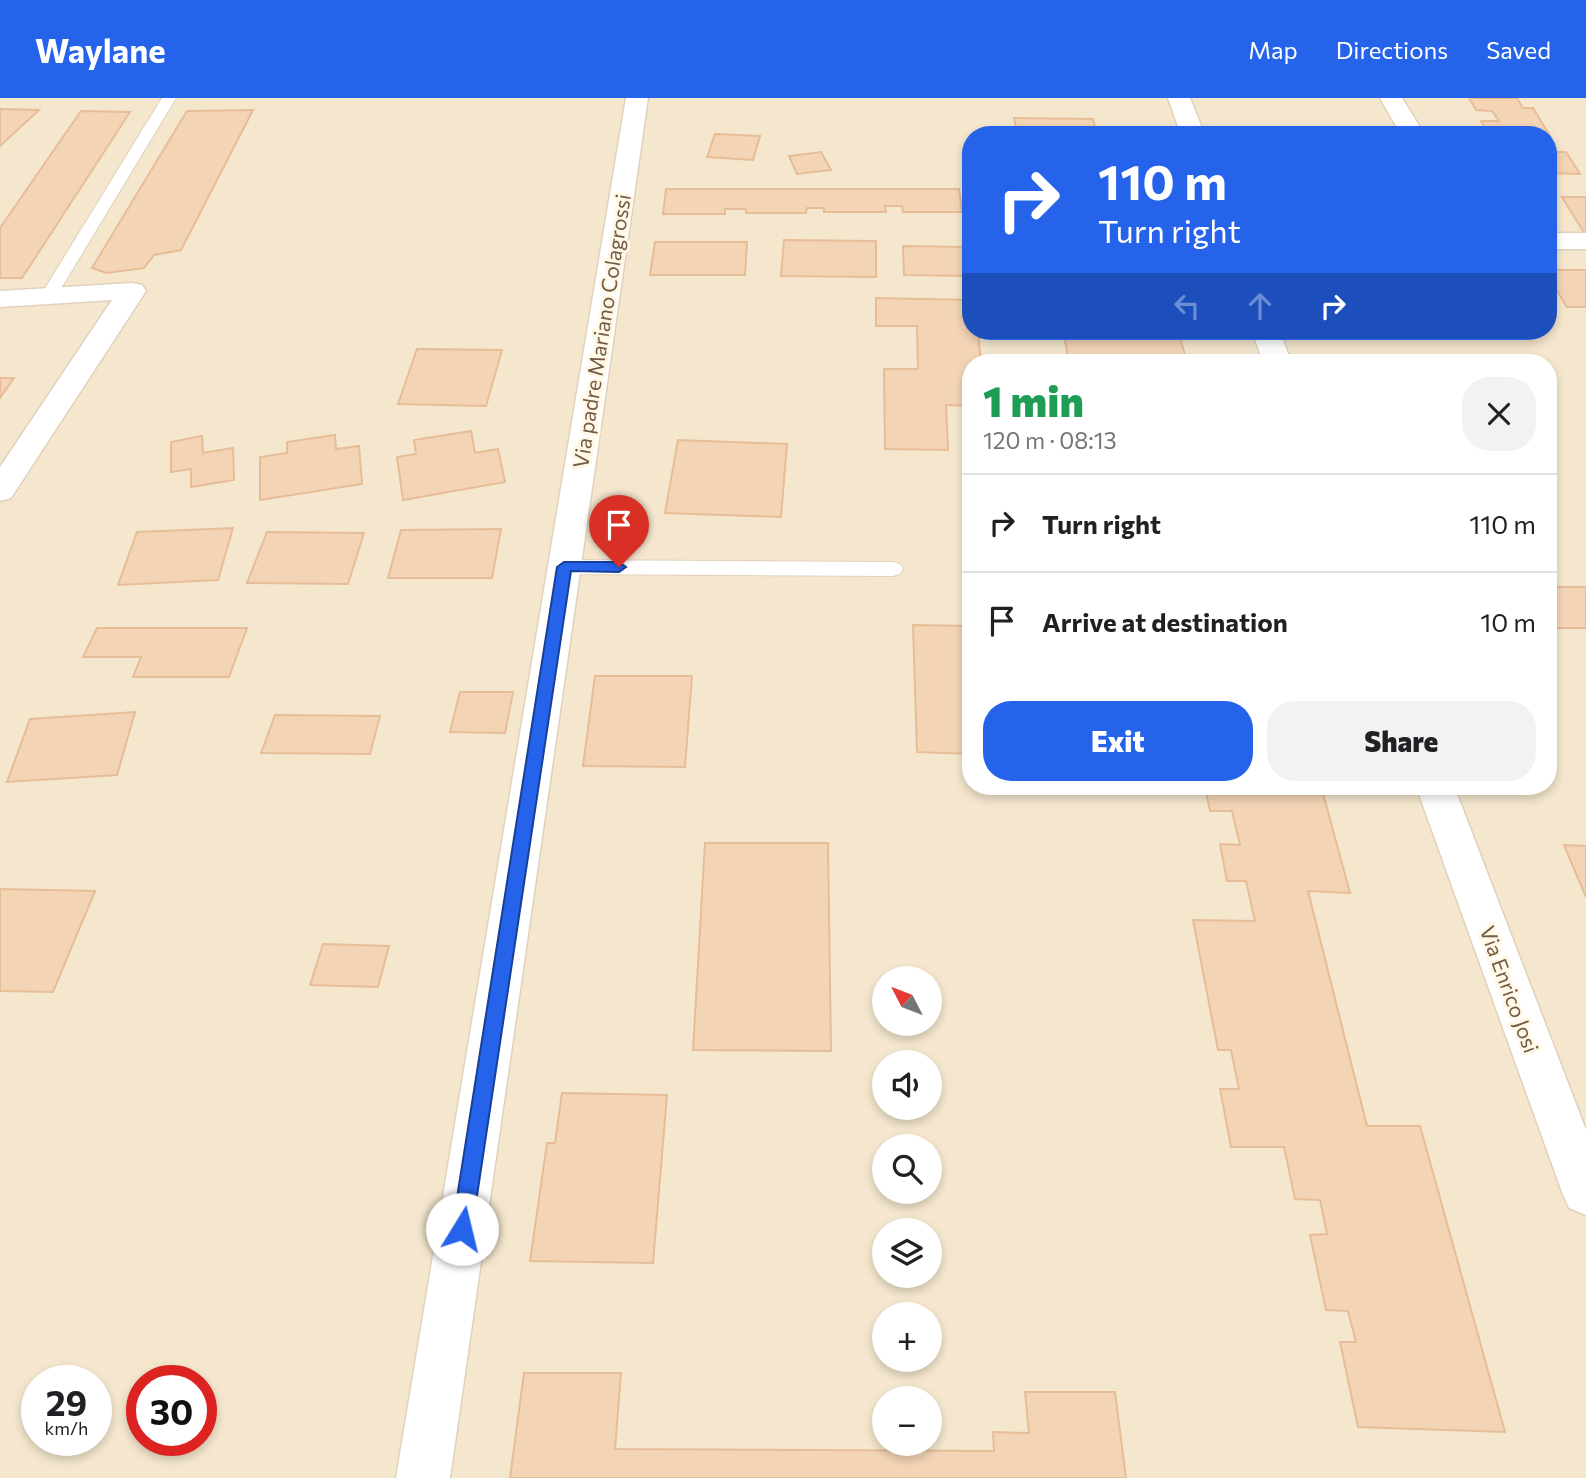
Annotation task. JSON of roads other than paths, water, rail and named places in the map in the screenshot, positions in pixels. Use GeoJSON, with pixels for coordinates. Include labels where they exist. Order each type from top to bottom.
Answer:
{"type":"FeatureCollection","features":[{"type":"Feature","properties":{"kind":"street","name":"Via padre Mariano Colagrossi"},"geometry":{"type":"LineString","coordinates":[[423,1478],[637,98]]}},
{"type":"Feature","properties":{"kind":"street"},"geometry":{"type":"LineString","coordinates":[[1179,98],[1190,126]]}},
{"type":"Feature","properties":{"kind":"street"},"geometry":{"type":"LineString","coordinates":[[1391,98],[1408,126]]}},
{"type":"Feature","properties":{"kind":"street"},"geometry":{"type":"LineString","coordinates":[[1557,241],[1586,242]]}},
{"type":"Feature","properties":{"kind":"street"},"geometry":{"type":"LineString","coordinates":[[0,299],[132,291],[0,491]]}},
{"type":"Feature","properties":{"kind":"street","name":"Via Enrico Josi"},"geometry":{"type":"LineString","coordinates":[[1438,795],[1586,1192]]}},
{"type":"Feature","properties":{"kind":"lane"},"geometry":{"type":"LineString","coordinates":[[49,295],[169,98]]}},
{"type":"Feature","properties":{"kind":"lane"},"geometry":{"type":"LineString","coordinates":[[564,567],[893,569]]}}]}
